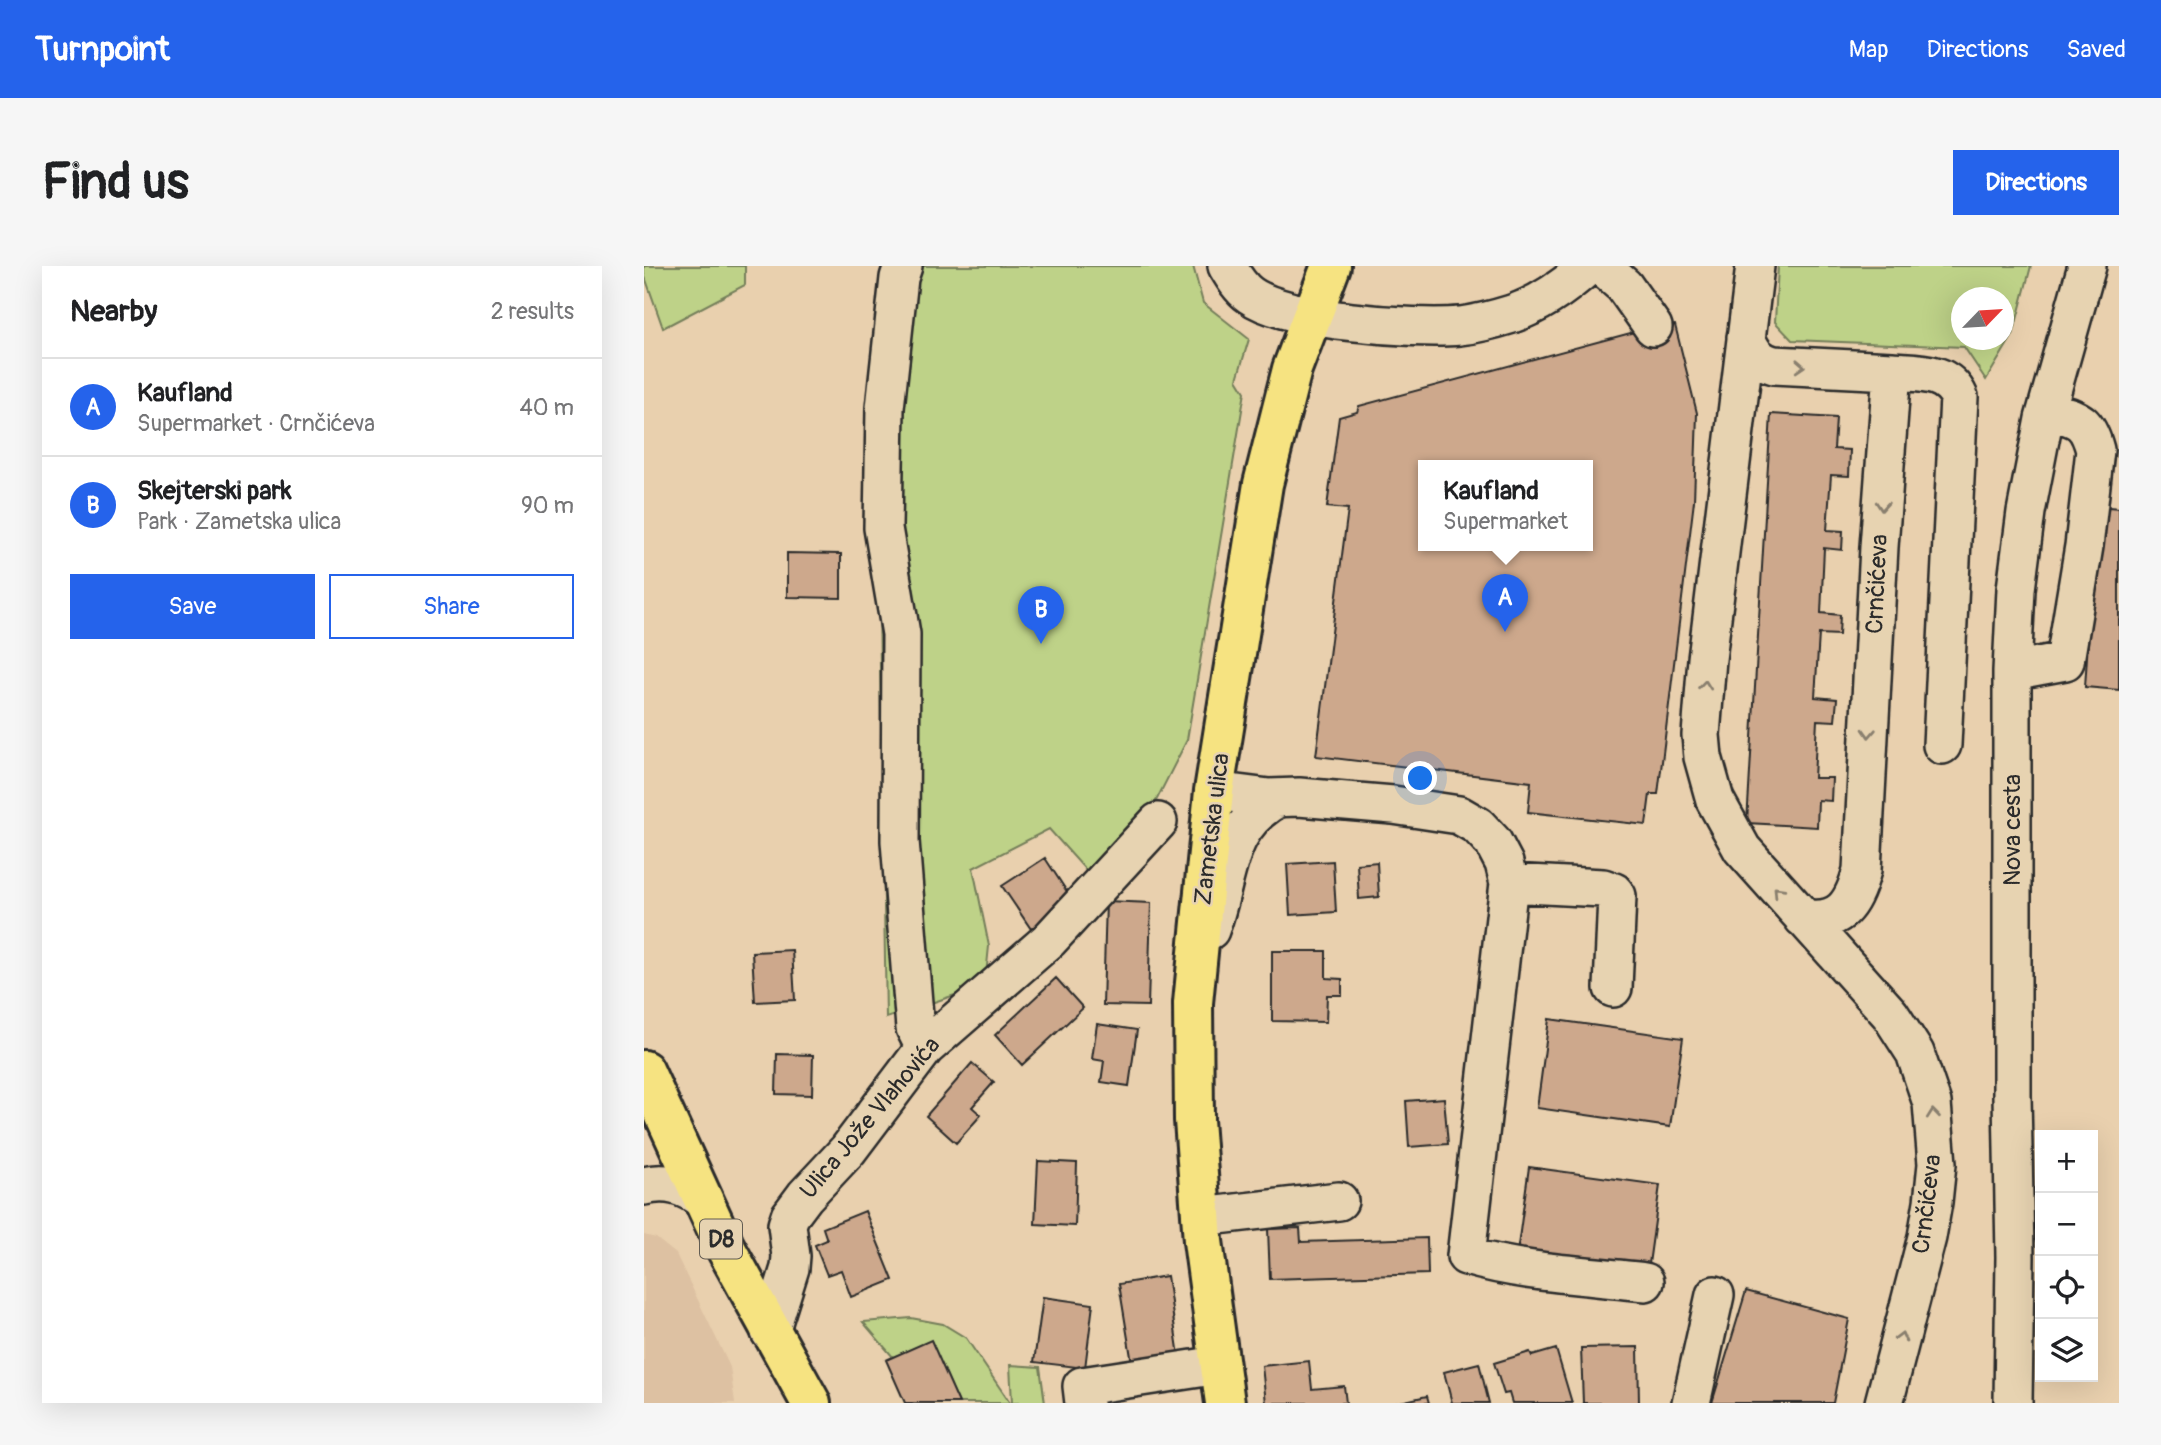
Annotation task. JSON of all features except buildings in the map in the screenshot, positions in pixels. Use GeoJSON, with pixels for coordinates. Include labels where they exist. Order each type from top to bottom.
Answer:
{"type":"FeatureCollection","features":[{"type":"Feature","properties":{"kind":"main road","name":"Zametska ulica"},"geometry":{"type":"LineString","coordinates":[[1225,1403],[1201,1217],[1194,1120],[1193,1003],[1214,790],[1263,484],[1286,389],[1331,266]]}},
{"type":"Feature","properties":{"kind":"main road","name":"D8"},"geometry":{"type":"LineString","coordinates":[[644,1070],[664,1132],[703,1200],[770,1332],[811,1403]]}},
{"type":"Feature","properties":{"kind":"street"},"geometry":{"type":"LineString","coordinates":[[902,266],[885,408],[883,528],[901,634],[900,841],[915,1028],[925,1048]]}},
{"type":"Feature","properties":{"kind":"street"},"geometry":{"type":"LineString","coordinates":[[1227,266],[1249,295],[1266,303],[1311,315],[1383,326],[1462,326],[1512,314],[1535,304],[1568,283],[1588,266]]}},
{"type":"Feature","properties":{"kind":"street"},"geometry":{"type":"LineString","coordinates":[[1601,266],[1624,286],[1653,327]]}},
{"type":"Feature","properties":{"kind":"street","name":"Crnčićeva"},"geometry":{"type":"LineString","coordinates":[[1755,266],[1707,659],[1701,735],[1709,781],[1723,817],[1742,849],[1890,1014],[1915,1053],[1932,1103],[1937,1164],[1933,1202],[1927,1237],[1884,1403]]}},
{"type":"Feature","properties":{"kind":"street","name":"Nova cesta"},"geometry":{"type":"LineString","coordinates":[[2012,1403],[2015,1258],[2011,671],[2016,589],[2026,512],[2047,410],[2087,266]]}},
{"type":"Feature","properties":{"kind":"street"},"geometry":{"type":"LineString","coordinates":[[1746,337],[1758,358],[1774,365],[1892,370],[1939,376],[1948,380],[1959,397],[1942,745]]}},
{"type":"Feature","properties":{"kind":"street","name":"Crnčićeva"},"geometry":{"type":"LineString","coordinates":[[1803,918],[1821,921],[1834,918],[1854,892],[1862,870],[1879,547],[1892,370]]}},
{"type":"Feature","properties":{"kind":"street"},"geometry":{"type":"LineString","coordinates":[[2011,671],[2066,661],[2084,546],[2095,450],[2091,435],[2080,420],[2047,410]]}},
{"type":"Feature","properties":{"kind":"street"},"geometry":{"type":"LineString","coordinates":[[1214,790],[1278,798],[1299,797],[1393,805],[1459,815],[1478,825],[1493,842],[1504,863],[1509,883],[1466,1256],[1488,1263],[1521,1268],[1646,1282]]}},
{"type":"Feature","properties":{"kind":"street"},"geometry":{"type":"LineString","coordinates":[[1198,952],[1217,913],[1228,863],[1242,828],[1267,804],[1278,798]]}},
{"type":"Feature","properties":{"kind":"street","name":"Ulica Jože Vlahovića"},"geometry":{"type":"LineString","coordinates":[[770,1332],[790,1268],[787,1225],[790,1216],[805,1196],[848,1150],[925,1048],[1049,940],[1158,822]]}},
{"type":"Feature","properties":{"kind":"street"},"geometry":{"type":"LineString","coordinates":[[1509,883],[1603,888],[1614,892],[1617,896],[1613,988]]}},
{"type":"Feature","properties":{"kind":"street"},"geometry":{"type":"LineString","coordinates":[[644,1186],[668,1168],[664,1132]]}},
{"type":"Feature","properties":{"kind":"street"},"geometry":{"type":"LineString","coordinates":[[644,1186],[662,1183],[674,1185],[691,1191],[703,1200]]}},
{"type":"Feature","properties":{"kind":"street"},"geometry":{"type":"LineString","coordinates":[[1201,1217],[1339,1201]]}},
{"type":"Feature","properties":{"kind":"street"},"geometry":{"type":"LineString","coordinates":[[1691,1403],[1715,1295]]}},
{"type":"Feature","properties":{"kind":"street"},"geometry":{"type":"LineString","coordinates":[[1084,1403],[1082,1386],[1219,1365]]}},
{"type":"Feature","properties":{"kind":"shaded area"},"geometry":{"type":"Polygon","coordinates":[[[644,1235],[656,1238],[676,1254],[730,1367],[735,1403],[644,1403],[644,1235]]]}},
{"type":"Feature","properties":{"kind":"green space"},"geometry":{"type":"Polygon","coordinates":[[[644,266],[745,266],[745,285],[663,328],[644,274],[644,266]]]}},
{"type":"Feature","properties":{"kind":"green space"},"geometry":{"type":"Polygon","coordinates":[[[895,266],[1193,266],[1203,303],[1249,339],[1237,379],[1245,392],[1187,740],[1152,809],[1091,876],[1049,829],[973,868],[989,946],[985,985],[886,1018],[878,549],[895,266]]]}},
{"type":"Feature","properties":{"kind":"green space"},"geometry":{"type":"Polygon","coordinates":[[[1778,266],[2031,266],[2014,331],[2014,287],[1951,287],[1951,346],[1792,340],[1775,322],[1778,266]]]}},
{"type":"Feature","properties":{"kind":"green space"},"geometry":{"type":"Polygon","coordinates":[[[1966,350],[2004,350],[1986,380],[1966,350]]]}},
{"type":"Feature","properties":{"kind":"green space"},"geometry":{"type":"Polygon","coordinates":[[[911,1318],[943,1324],[966,1338],[1010,1403],[959,1403],[931,1341],[893,1357],[863,1322],[911,1318]]]}},
{"type":"Feature","properties":{"kind":"green space"},"geometry":{"type":"Polygon","coordinates":[[[1010,1365],[1040,1367],[1045,1403],[1012,1403],[1010,1365]]]}},
{"type":"Feature","properties":{"kind":"place","name":"Kaufland"},"geometry":{"type":"Point","coordinates":[1505,632]}},
{"type":"Feature","properties":{"kind":"place","name":"Skejterski park"},"geometry":{"type":"Point","coordinates":[1041,644]}}]}
